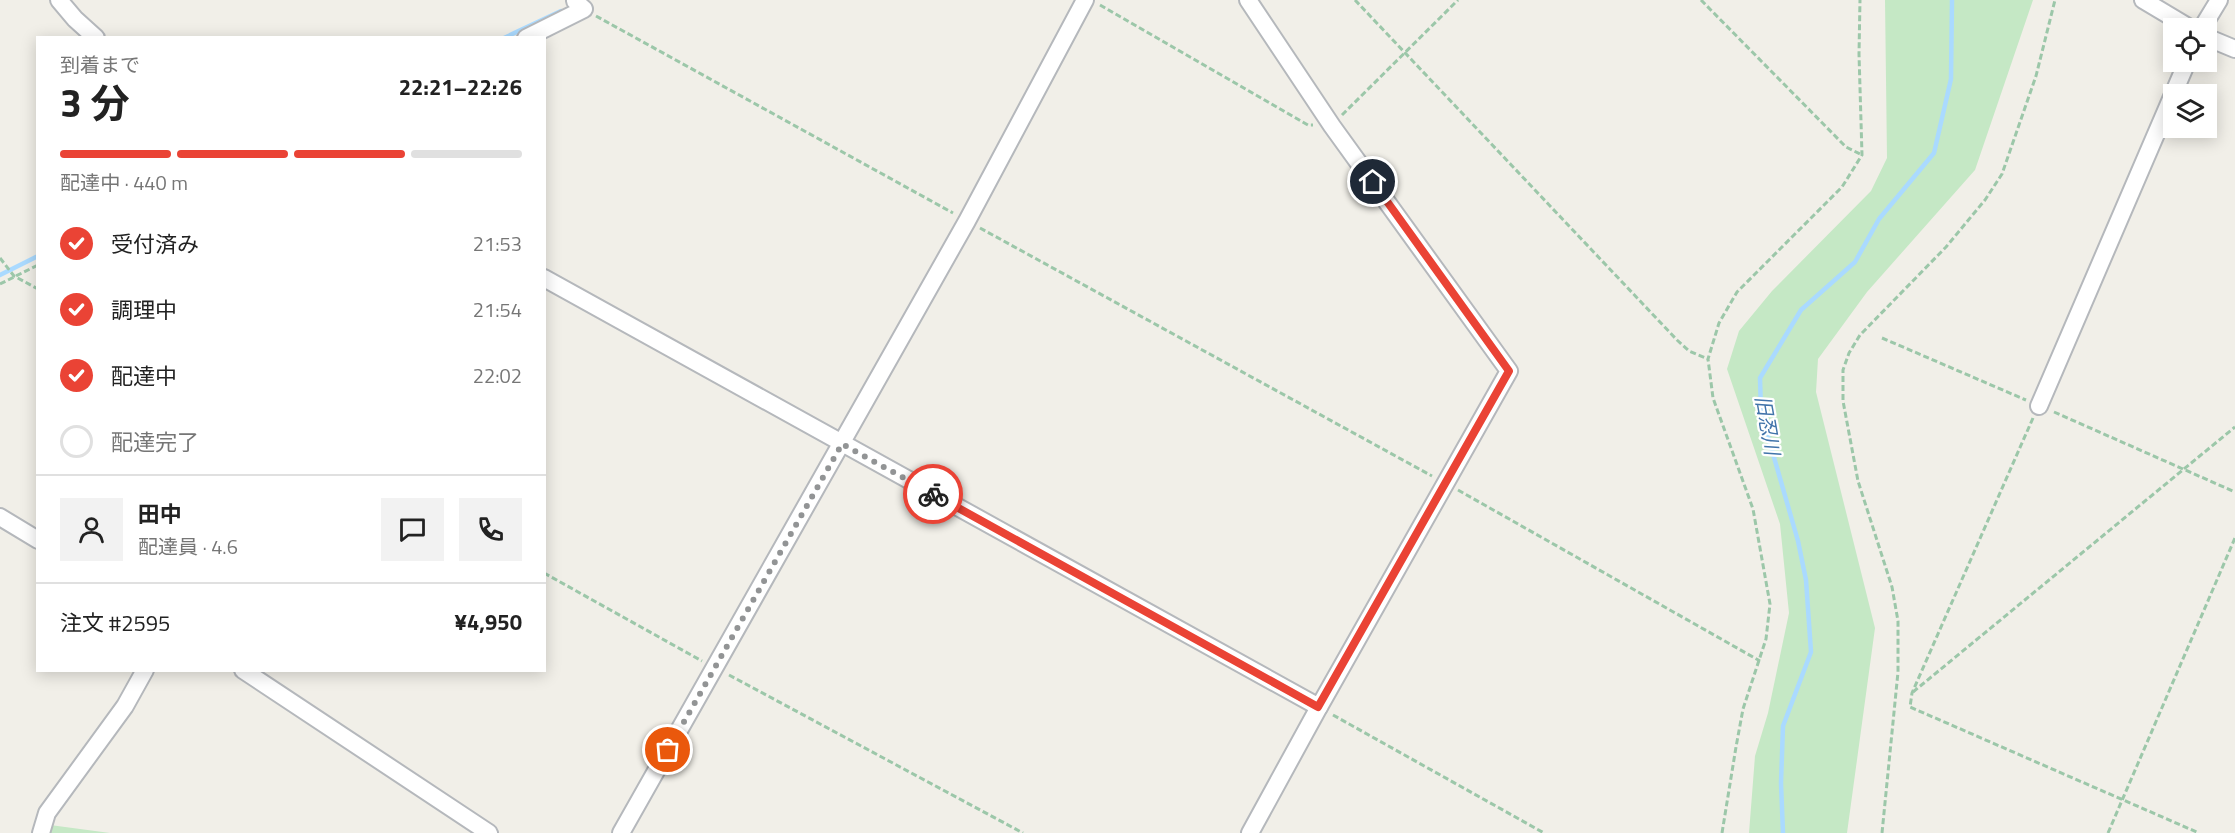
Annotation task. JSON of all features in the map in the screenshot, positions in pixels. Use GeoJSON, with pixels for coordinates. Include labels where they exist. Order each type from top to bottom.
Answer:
{"type":"FeatureCollection","features":[{"type":"Feature","properties":{"kind":"street"},"geometry":{"type":"LineString","coordinates":[[59,0],[94,36]]}},
{"type":"Feature","properties":{"kind":"street"},"geometry":{"type":"LineString","coordinates":[[621,833],[967,221],[1085,0]]}},
{"type":"Feature","properties":{"kind":"street"},"geometry":{"type":"LineString","coordinates":[[1248,0],[1332,126],[1509,371],[1447,484],[1318,707],[1250,833]]}},
{"type":"Feature","properties":{"kind":"street"},"geometry":{"type":"LineString","coordinates":[[2143,0],[2173,18]]}},
{"type":"Feature","properties":{"kind":"street"},"geometry":{"type":"LineString","coordinates":[[2208,18],[2219,0]]}},
{"type":"Feature","properties":{"kind":"street"},"geometry":{"type":"LineString","coordinates":[[529,36],[578,2]]}},
{"type":"Feature","properties":{"kind":"street"},"geometry":{"type":"LineString","coordinates":[[2217,42],[2235,49]]}},
{"type":"Feature","properties":{"kind":"street"},"geometry":{"type":"LineString","coordinates":[[2039,406],[2183,72]]}},
{"type":"Feature","properties":{"kind":"street"},"geometry":{"type":"LineString","coordinates":[[546,279],[1318,707]]}},
{"type":"Feature","properties":{"kind":"street"},"geometry":{"type":"LineString","coordinates":[[0,517],[36,539]]}},
{"type":"Feature","properties":{"kind":"street"},"geometry":{"type":"LineString","coordinates":[[41,833],[47,813],[125,706],[144,672]]}},
{"type":"Feature","properties":{"kind":"street"},"geometry":{"type":"LineString","coordinates":[[246,672],[489,833]]}},
{"type":"Feature","properties":{"kind":"path"},"geometry":{"type":"LineString","coordinates":[[1355,0],[1677,340],[1689,351],[1708,359]]}},
{"type":"Feature","properties":{"kind":"path"},"geometry":{"type":"LineString","coordinates":[[1701,0],[1846,147],[1862,155]]}},
{"type":"Feature","properties":{"kind":"path"},"geometry":{"type":"LineString","coordinates":[[1722,833],[1743,709],[1760,661],[1770,619],[1764,561],[1753,509],[1713,398],[1708,359],[1719,323],[1737,292],[1842,188],[1862,155],[1858,54],[1860,0]]}},
{"type":"Feature","properties":{"kind":"path"},"geometry":{"type":"LineString","coordinates":[[1882,833],[1898,672],[1898,621],[1892,587],[1869,521],[1855,470],[1843,402],[1843,370],[1849,353],[1860,335],[1946,247],[1998,180],[2018,132],[2055,0]]}},
{"type":"Feature","properties":{"kind":"path"},"geometry":{"type":"LineString","coordinates":[[578,2],[967,221],[1447,484],[1760,661]]}},
{"type":"Feature","properties":{"kind":"path"},"geometry":{"type":"LineString","coordinates":[[0,258],[13,274],[36,288]]}},
{"type":"Feature","properties":{"kind":"path"},"geometry":{"type":"LineString","coordinates":[[0,284],[13,274],[36,266]]}},
{"type":"Feature","properties":{"kind":"path"},"geometry":{"type":"LineString","coordinates":[[1882,338],[2235,492]]}},
{"type":"Feature","properties":{"kind":"path"},"geometry":{"type":"LineString","coordinates":[[2039,406],[1912,693],[1910,706],[2199,833]]}},
{"type":"Feature","properties":{"kind":"path"},"geometry":{"type":"LineString","coordinates":[[1912,693],[2235,427]]}},
{"type":"Feature","properties":{"kind":"path"},"geometry":{"type":"LineString","coordinates":[[2108,833],[2235,538]]}},
{"type":"Feature","properties":{"kind":"path"},"geometry":{"type":"LineString","coordinates":[[546,574],[714,668],[1023,833]]}},
{"type":"Feature","properties":{"kind":"path"},"geometry":{"type":"LineString","coordinates":[[1318,707],[1544,833]]}},
{"type":"Feature","properties":{"kind":"green space"},"geometry":{"type":"Polygon","coordinates":[[[1885,0],[2033,0],[1975,170],[1867,292],[1818,359],[1816,392],[1875,628],[1847,833],[1749,833],[1755,756],[1768,713],[1789,613],[1780,524],[1727,369],[1739,331],[1772,291],[1871,191],[1887,158],[1885,0]]]}},
{"type":"Feature","properties":{"kind":"green space"},"geometry":{"type":"Polygon","coordinates":[[[50,825],[110,833],[48,833],[50,825]]]}},
{"type":"Feature","properties":{"kind":"waterway","name":"旧忍川"},"geometry":{"type":"LineString","coordinates":[[1783,833],[1781,783],[1783,726],[1811,652],[1806,580],[1798,541],[1761,412],[1760,378],[1801,310],[1855,262],[1879,219],[1934,153],[1951,79],[1952,0]]}},
{"type":"Feature","properties":{"kind":"waterway"},"geometry":{"type":"LineString","coordinates":[[508,36],[561,11]]}},
{"type":"Feature","properties":{"kind":"waterway"},"geometry":{"type":"LineString","coordinates":[[0,275],[36,257]]}},
{"type":"Feature","properties":{"kind":"way so far"},"geometry":{"type":"LineString","coordinates":[[668,750],[842,444],[933,494]]}},
{"type":"Feature","properties":{"kind":"route"},"geometry":{"type":"LineString","coordinates":[[933,494],[1318,707],[1447,484],[1509,371],[1373,182]]}}]}
